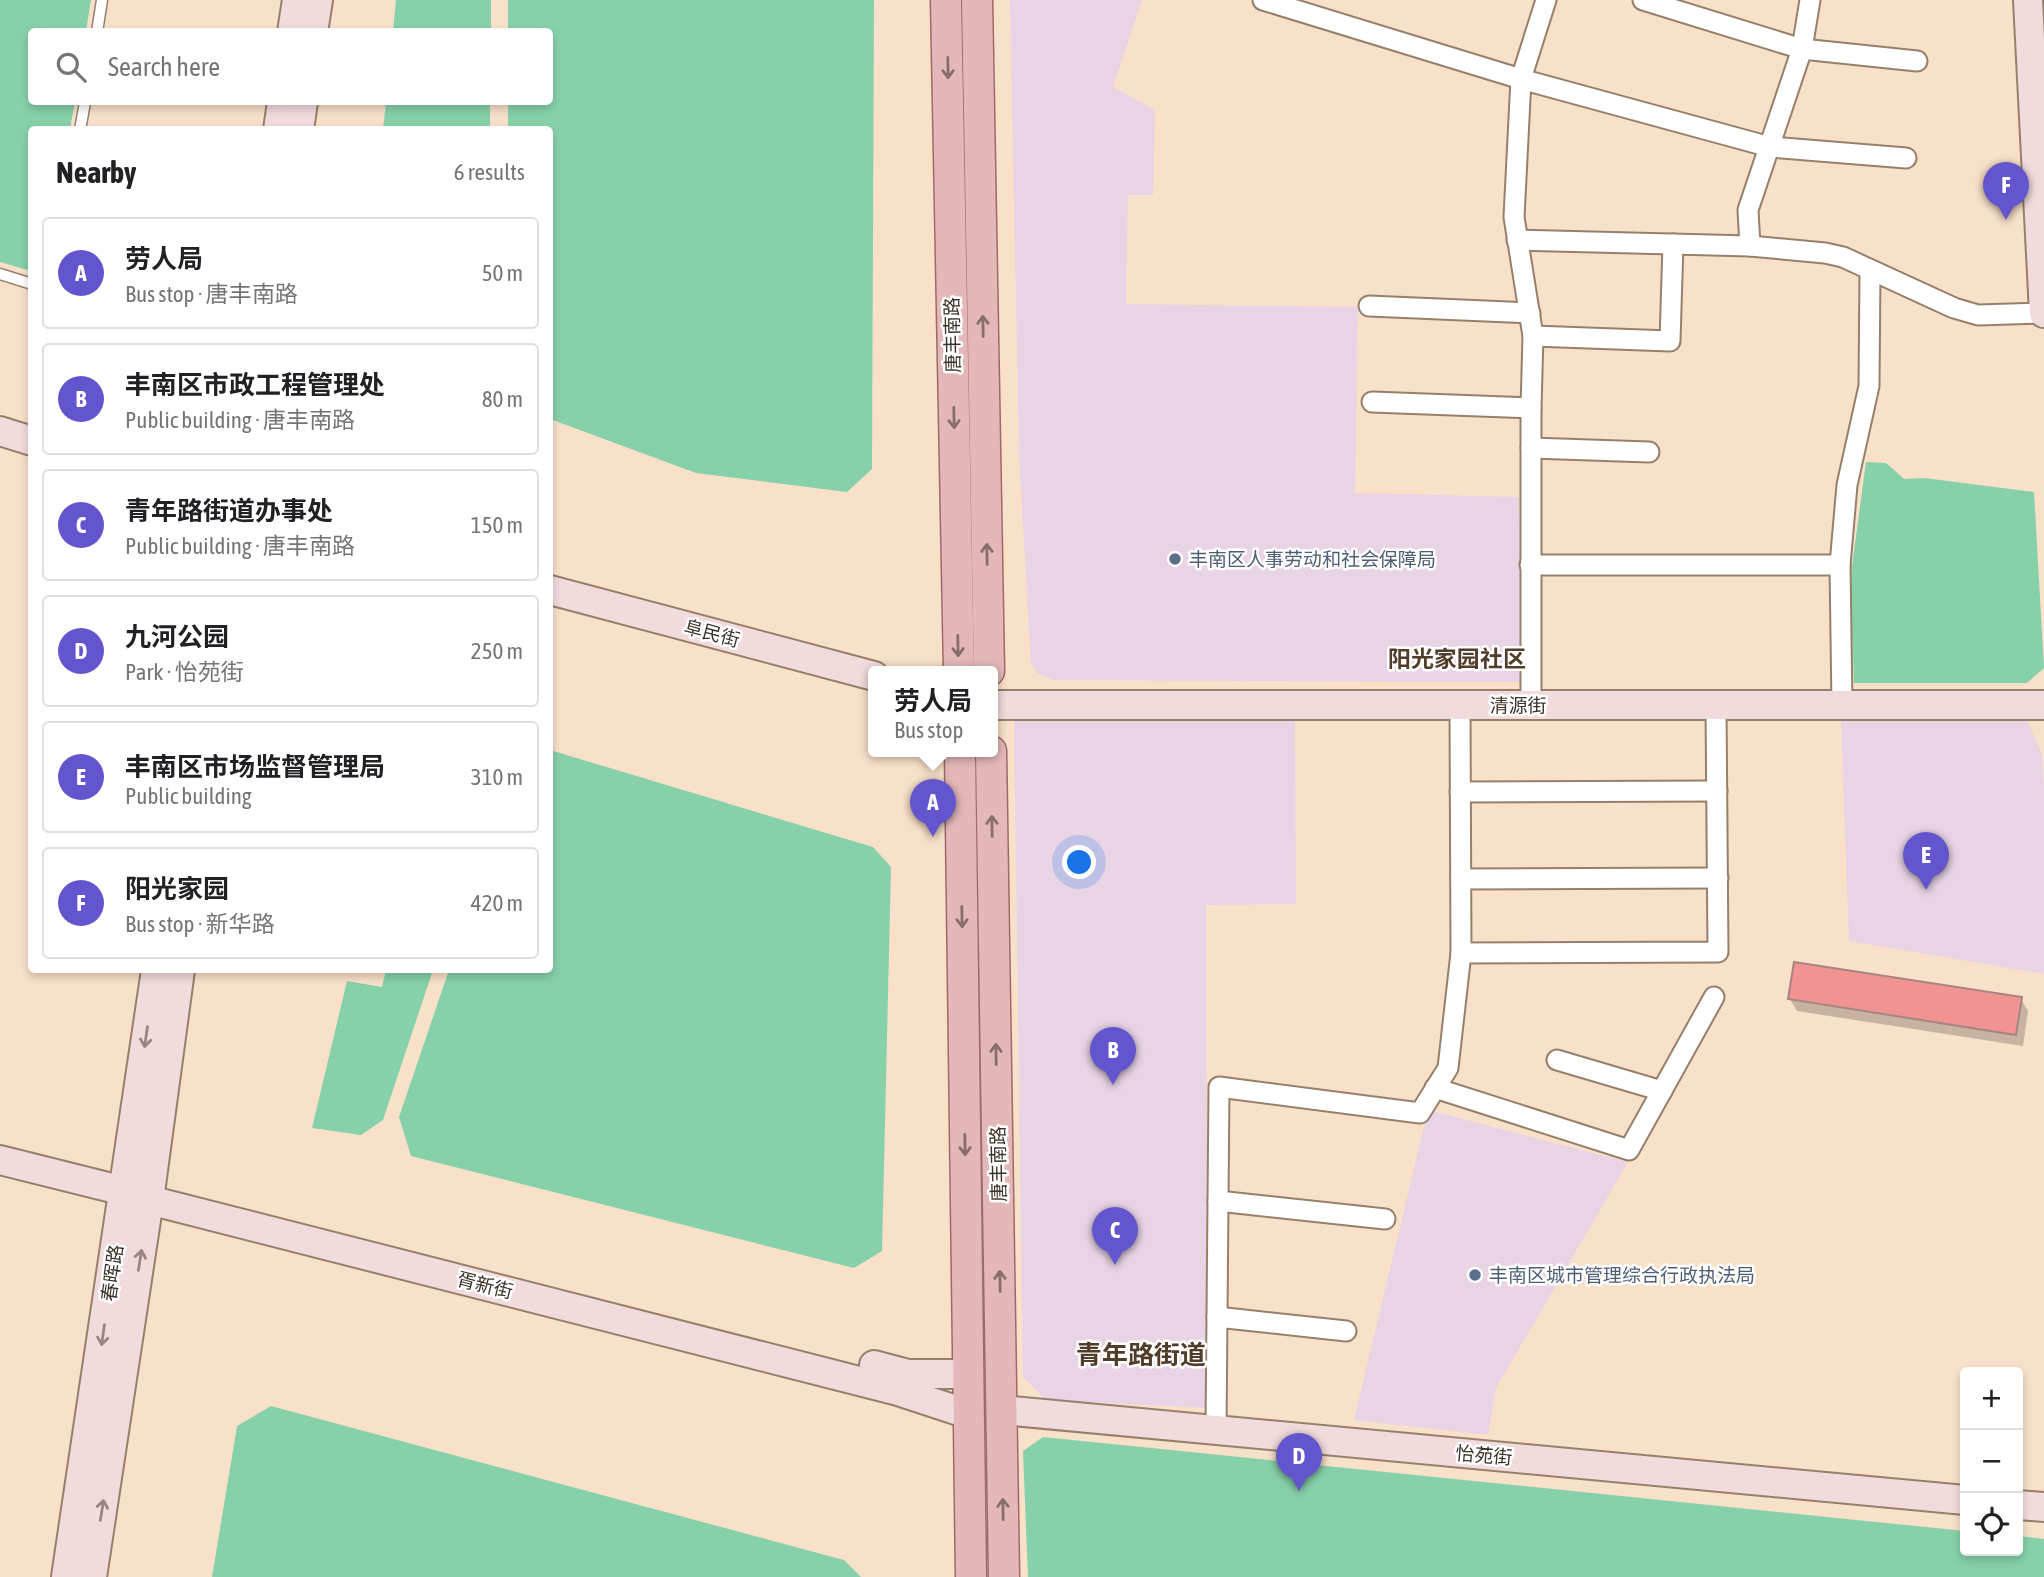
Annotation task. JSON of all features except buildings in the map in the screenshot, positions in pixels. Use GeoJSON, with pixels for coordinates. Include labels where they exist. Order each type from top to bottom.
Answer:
{"type":"FeatureCollection","features":[{"type":"Feature","properties":{"kind":"main road","name":"唐丰南路"},"geometry":{"type":"LineString","coordinates":[[946,0],[959,666]]}},
{"type":"Feature","properties":{"kind":"main road","name":"唐丰南路"},"geometry":{"type":"LineString","coordinates":[[977,0],[989,666]]}},
{"type":"Feature","properties":{"kind":"main road","name":"唐丰南路"},"geometry":{"type":"LineString","coordinates":[[960,757],[971,1577]]}},
{"type":"Feature","properties":{"kind":"main road","name":"唐丰南路"},"geometry":{"type":"LineString","coordinates":[[991,757],[1004,1577]]}},
{"type":"Feature","properties":{"kind":"street"},"geometry":{"type":"LineString","coordinates":[[293,28],[297,0]]}},
{"type":"Feature","properties":{"kind":"street"},"geometry":{"type":"LineString","coordinates":[[314,28],[317,0]]}},
{"type":"Feature","properties":{"kind":"street"},"geometry":{"type":"LineString","coordinates":[[1262,0],[1521,79],[1770,147],[1906,158]]}},
{"type":"Feature","properties":{"kind":"street"},"geometry":{"type":"LineString","coordinates":[[1531,705],[1533,336],[1514,217],[1521,79],[1546,0]]}},
{"type":"Feature","properties":{"kind":"street"},"geometry":{"type":"LineString","coordinates":[[1643,0],[1802,49],[1917,61]]}},
{"type":"Feature","properties":{"kind":"street"},"geometry":{"type":"LineString","coordinates":[[1750,246],[1748,210],[1802,49],[1810,0]]}},
{"type":"Feature","properties":{"kind":"street"},"geometry":{"type":"LineString","coordinates":[[1517,240],[1750,246],[1825,253],[1843,257],[1954,308],[1978,315],[2044,313],[2028,0]]}},
{"type":"Feature","properties":{"kind":"street"},"geometry":{"type":"LineString","coordinates":[[279,126],[282,105]]}},
{"type":"Feature","properties":{"kind":"street"},"geometry":{"type":"LineString","coordinates":[[300,126],[303,105]]}},
{"type":"Feature","properties":{"kind":"street"},"geometry":{"type":"LineString","coordinates":[[1533,336],[1670,341],[1673,244]]}},
{"type":"Feature","properties":{"kind":"street"},"geometry":{"type":"LineString","coordinates":[[1842,706],[1840,565],[1847,485],[1869,386],[1870,270]]}},
{"type":"Feature","properties":{"kind":"street"},"geometry":{"type":"LineString","coordinates":[[1369,306],[1530,313]]}},
{"type":"Feature","properties":{"kind":"street"},"geometry":{"type":"LineString","coordinates":[[1372,402],[1531,408]]}},
{"type":"Feature","properties":{"kind":"street"},"geometry":{"type":"LineString","coordinates":[[0,431],[28,440]]}},
{"type":"Feature","properties":{"kind":"street"},"geometry":{"type":"LineString","coordinates":[[1531,449],[1649,452]]}},
{"type":"Feature","properties":{"kind":"street"},"geometry":{"type":"LineString","coordinates":[[1530,565],[1840,565]]}},
{"type":"Feature","properties":{"kind":"street","name":"阜民街"},"geometry":{"type":"LineString","coordinates":[[553,591],[868,675]]}},
{"type":"Feature","properties":{"kind":"street","name":"清源街"},"geometry":{"type":"LineString","coordinates":[[998,705],[2044,705]]}},
{"type":"Feature","properties":{"kind":"street"},"geometry":{"type":"LineString","coordinates":[[1216,1430],[1219,1087],[1420,1113],[1448,1068],[1461,953],[1460,705]]}},
{"type":"Feature","properties":{"kind":"street"},"geometry":{"type":"LineString","coordinates":[[1461,953],[1718,952],[1716,706]]}},
{"type":"Feature","properties":{"kind":"street"},"geometry":{"type":"LineString","coordinates":[[1461,792],[1717,791]]}},
{"type":"Feature","properties":{"kind":"street"},"geometry":{"type":"LineString","coordinates":[[1461,879],[1717,878]]}},
{"type":"Feature","properties":{"kind":"street","name":"春晖路"},"geometry":{"type":"LineString","coordinates":[[92,1577],[138,1187],[156,973]]}},
{"type":"Feature","properties":{"kind":"street","name":"春晖路"},"geometry":{"type":"LineString","coordinates":[[66,1577],[179,973]]}},
{"type":"Feature","properties":{"kind":"street"},"geometry":{"type":"LineString","coordinates":[[1435,1088],[1629,1150],[1714,997]]}},
{"type":"Feature","properties":{"kind":"street"},"geometry":{"type":"LineString","coordinates":[[1557,1060],[1662,1091]]}},
{"type":"Feature","properties":{"kind":"street","name":"胥新街"},"geometry":{"type":"LineString","coordinates":[[0,1141],[138,1187],[898,1391],[968,1414]]}},
{"type":"Feature","properties":{"kind":"street","name":"胥新街"},"geometry":{"type":"LineString","coordinates":[[0,1160],[138,1187],[908,1374],[968,1374]]}},
{"type":"Feature","properties":{"kind":"street"},"geometry":{"type":"LineString","coordinates":[[1218,1201],[1385,1219]]}},
{"type":"Feature","properties":{"kind":"street"},"geometry":{"type":"LineString","coordinates":[[1217,1317],[1346,1331]]}},
{"type":"Feature","properties":{"kind":"street","name":"怡苑街"},"geometry":{"type":"LineString","coordinates":[[1002,1410],[1960,1500]]}},
{"type":"Feature","properties":{"kind":"street"},"geometry":{"type":"LineString","coordinates":[[2023,1505],[2044,1507]]}},
{"type":"Feature","properties":{"kind":"lane"},"geometry":{"type":"LineString","coordinates":[[98,28],[102,0]]}},
{"type":"Feature","properties":{"kind":"lane"},"geometry":{"type":"LineString","coordinates":[[81,126],[84,105]]}},
{"type":"Feature","properties":{"kind":"lane"},"geometry":{"type":"LineString","coordinates":[[0,274],[28,283]]}},
{"type":"Feature","properties":{"kind":"shaded area"},"geometry":{"type":"Polygon","coordinates":[[[1010,0],[1142,0],[1113,87],[1155,110],[1153,195],[1128,195],[1126,304],[1358,307],[1355,493],[1519,497],[1522,682],[1053,680],[1038,674],[1031,662],[1019,455],[1010,0]]]}},
{"type":"Feature","properties":{"kind":"shaded area"},"geometry":{"type":"Polygon","coordinates":[[[1295,720],[1296,904],[1206,905],[1208,1408],[1046,1400],[1023,1377],[1014,721],[1295,720]]]}},
{"type":"Feature","properties":{"kind":"shaded area"},"geometry":{"type":"Polygon","coordinates":[[[2027,720],[2042,755],[2044,974],[1849,941],[1841,721],[2027,720]]]}},
{"type":"Feature","properties":{"kind":"shaded area","name":"丰南区城市管理综合行政执法局"},"geometry":{"type":"Polygon","coordinates":[[[1428,1110],[1628,1162],[1496,1388],[1488,1435],[1354,1420],[1428,1110]]]}},
{"type":"Feature","properties":{"kind":"green space"},"geometry":{"type":"Polygon","coordinates":[[[0,0],[91,0],[86,28],[28,28],[28,105],[74,105],[71,126],[28,126],[28,270],[0,262],[0,0]]]}},
{"type":"Feature","properties":{"kind":"green space"},"geometry":{"type":"Polygon","coordinates":[[[396,0],[491,0],[491,28],[393,28],[396,0]]]}},
{"type":"Feature","properties":{"kind":"green space"},"geometry":{"type":"Polygon","coordinates":[[[508,0],[874,0],[872,469],[847,492],[696,473],[553,420],[553,126],[508,126],[508,105],[553,105],[553,28],[508,28],[508,0]]]}},
{"type":"Feature","properties":{"kind":"green space"},"geometry":{"type":"Polygon","coordinates":[[[386,105],[490,105],[490,126],[383,126],[386,105]]]}},
{"type":"Feature","properties":{"kind":"green space"},"geometry":{"type":"Polygon","coordinates":[[[1866,462],[1886,463],[1904,479],[1924,478],[2034,492],[2044,668],[2027,683],[1854,683],[1850,581],[1866,462]]]}},
{"type":"Feature","properties":{"kind":"green space"},"geometry":{"type":"Polygon","coordinates":[[[553,751],[873,847],[891,867],[882,1251],[854,1268],[411,1156],[399,1117],[448,973],[553,973],[553,751]]]}},
{"type":"Feature","properties":{"kind":"green space"},"geometry":{"type":"Polygon","coordinates":[[[385,973],[432,973],[383,1120],[361,1135],[312,1128],[347,981],[382,987],[385,973]]]}},
{"type":"Feature","properties":{"kind":"green space"},"geometry":{"type":"Polygon","coordinates":[[[271,1406],[844,1560],[861,1577],[212,1577],[237,1426],[271,1406]]]}},
{"type":"Feature","properties":{"kind":"green space"},"geometry":{"type":"Polygon","coordinates":[[[1043,1437],[1960,1530],[1960,1556],[2023,1556],[2023,1537],[2044,1539],[2044,1577],[1028,1577],[1023,1451],[1043,1437]]]}},
{"type":"Feature","properties":{"kind":"place","name":"阳光家园"},"geometry":{"type":"Point","coordinates":[2006,220]}},
{"type":"Feature","properties":{"kind":"place","name":"丰南区人事劳动和社会保障局"},"geometry":{"type":"Point","coordinates":[1175,559]}},
{"type":"Feature","properties":{"kind":"place","name":"劳人局"},"geometry":{"type":"Point","coordinates":[933,837]}},
{"type":"Feature","properties":{"kind":"place","name":"丰南区市场监督管理局"},"geometry":{"type":"Point","coordinates":[1926,890]}},
{"type":"Feature","properties":{"kind":"place","name":"丰南区市政工程管理处"},"geometry":{"type":"Point","coordinates":[1113,1085]}},
{"type":"Feature","properties":{"kind":"place","name":"青年路街道办事处"},"geometry":{"type":"Point","coordinates":[1115,1265]}},
{"type":"Feature","properties":{"kind":"place","name":"丰南区城市管理综合行政执法局"},"geometry":{"type":"Point","coordinates":[1475,1275]}},
{"type":"Feature","properties":{"kind":"place","name":"九河公园"},"geometry":{"type":"Point","coordinates":[1299,1491]}},
{"type":"Feature","properties":{"kind":"district","name":"阳光家园社区"},"geometry":{"type":"Point","coordinates":[1457,659]}},
{"type":"Feature","properties":{"kind":"district","name":"青年路街道"},"geometry":{"type":"Point","coordinates":[1141,1355]}}]}
